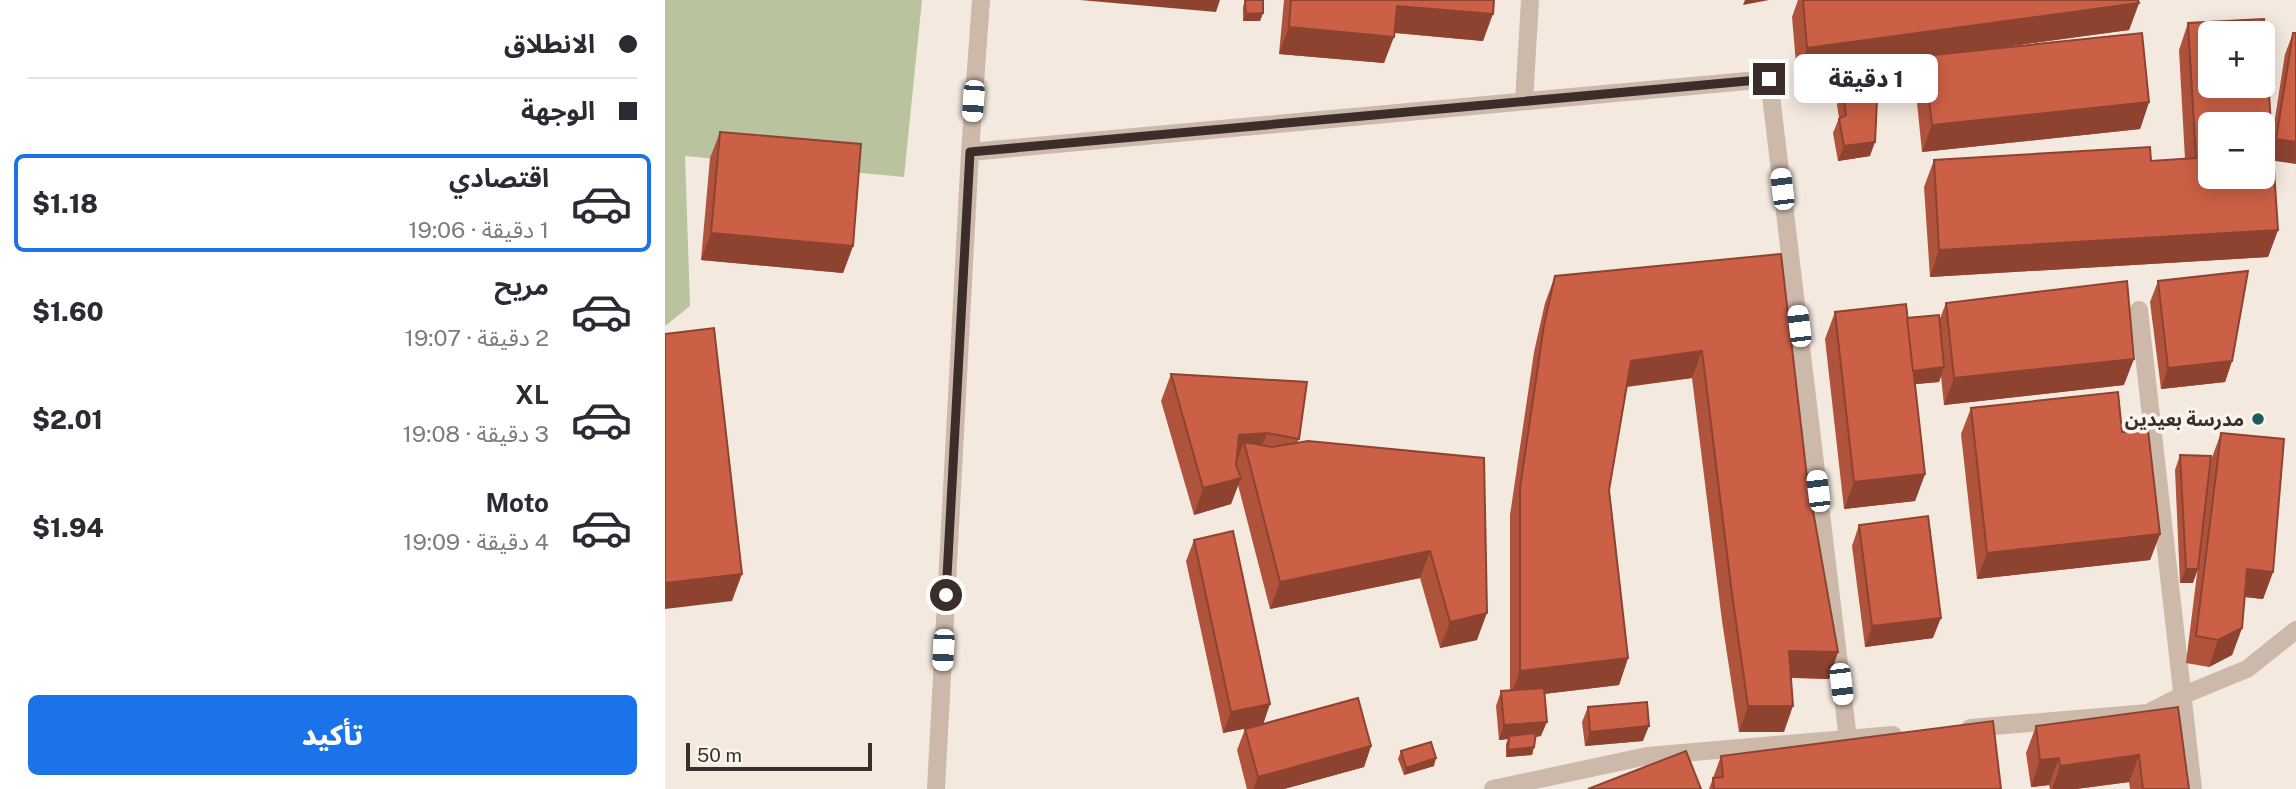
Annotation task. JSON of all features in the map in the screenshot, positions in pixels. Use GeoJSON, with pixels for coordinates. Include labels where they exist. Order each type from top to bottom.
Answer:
{"type":"FeatureCollection","features":[{"type":"Feature","properties":{"kind":"street"},"geometry":{"type":"LineString","coordinates":[[936,789],[970,152],[981,0]]}},
{"type":"Feature","properties":{"kind":"street"},"geometry":{"type":"LineString","coordinates":[[1524,101],[1530,0]]}},
{"type":"Feature","properties":{"kind":"street"},"geometry":{"type":"LineString","coordinates":[[970,152],[1769,79],[1848,739]]}},
{"type":"Feature","properties":{"kind":"street"},"geometry":{"type":"LineString","coordinates":[[2139,310],[2193,789]]}},
{"type":"Feature","properties":{"kind":"street"},"geometry":{"type":"LineString","coordinates":[[1957,730],[2148,713],[2181,696],[2248,669],[2296,630]]}},
{"type":"Feature","properties":{"kind":"street"},"geometry":{"type":"LineString","coordinates":[[1493,789],[1647,756],[1916,733]]}},
{"type":"Feature","properties":{"kind":"green space"},"geometry":{"type":"Polygon","coordinates":[[[665,0],[922,0],[904,177],[685,156],[690,306],[665,326],[665,0]]]}},
{"type":"Feature","properties":{"kind":"building"},"geometry":{"type":"Polygon","coordinates":[[[1245,0],[1263,0],[1263,13],[1246,14],[1245,0]]]}},
{"type":"Feature","properties":{"kind":"building"},"geometry":{"type":"Polygon","coordinates":[[[1291,0],[1494,0],[1493,14],[1397,6],[1394,37],[1289,27],[1291,0]]]}},
{"type":"Feature","properties":{"kind":"building"},"geometry":{"type":"Polygon","coordinates":[[[1803,0],[2138,0],[2139,3],[1807,48],[1803,0]]]}},
{"type":"Feature","properties":{"kind":"building"},"geometry":{"type":"Polygon","coordinates":[[[2264,19],[2264,21],[2226,21],[2264,19]]]}},
{"type":"Feature","properties":{"kind":"building"},"geometry":{"type":"Polygon","coordinates":[[[2198,22],[2198,98],[2269,98],[2270,112],[2198,112],[2198,189],[2275,189],[2275,185],[2278,230],[1939,250],[1934,160],[2150,147],[2151,161],[2196,158],[2188,23],[2198,22]]]}},
{"type":"Feature","properties":{"kind":"building"},"geometry":{"type":"Polygon","coordinates":[[[2142,33],[2149,102],[1932,125],[1924,56],[2142,33]]]}},
{"type":"Feature","properties":{"kind":"building"},"geometry":{"type":"Polygon","coordinates":[[[2293,33],[2296,33],[2296,142],[2276,139],[2293,33]]]}},
{"type":"Feature","properties":{"kind":"building"},"geometry":{"type":"Polygon","coordinates":[[[1863,86],[1865,98],[1877,100],[1875,142],[1844,146],[1839,119],[1846,115],[1843,91],[1863,86]]]}},
{"type":"Feature","properties":{"kind":"building"},"geometry":{"type":"Polygon","coordinates":[[[720,132],[861,144],[853,246],[711,233],[720,132]]]}},
{"type":"Feature","properties":{"kind":"building"},"geometry":{"type":"Polygon","coordinates":[[[1781,254],[1807,477],[1838,652],[1789,651],[1793,706],[1748,706],[1702,351],[1631,361],[1609,490],[1628,658],[1520,671],[1520,488],[1544,325],[1555,276],[1781,254]]]}},
{"type":"Feature","properties":{"kind":"building"},"geometry":{"type":"Polygon","coordinates":[[[2248,271],[2232,361],[2168,368],[2158,281],[2248,271]]]}},
{"type":"Feature","properties":{"kind":"building"},"geometry":{"type":"Polygon","coordinates":[[[2127,281],[2134,359],[1954,378],[1946,303],[2127,281]]]}},
{"type":"Feature","properties":{"kind":"building"},"geometry":{"type":"Polygon","coordinates":[[[1906,304],[1925,474],[1854,482],[1835,312],[1906,304]]]}},
{"type":"Feature","properties":{"kind":"building"},"geometry":{"type":"Polygon","coordinates":[[[1939,315],[1944,367],[1913,371],[1907,318],[1939,315]]]}},
{"type":"Feature","properties":{"kind":"building"},"geometry":{"type":"Polygon","coordinates":[[[714,328],[742,574],[665,583],[665,334],[714,328]]]}},
{"type":"Feature","properties":{"kind":"building"},"geometry":{"type":"Polygon","coordinates":[[[1171,374],[1307,382],[1299,439],[1267,433],[1239,435],[1236,465],[1241,478],[1203,488],[1171,374]]]}},
{"type":"Feature","properties":{"kind":"building"},"geometry":{"type":"Polygon","coordinates":[[[2118,392],[2122,432],[2148,430],[2160,534],[1987,553],[1971,408],[2118,392]]]}},
{"type":"Feature","properties":{"kind":"building"},"geometry":{"type":"Polygon","coordinates":[[[2221,433],[2284,439],[2273,572],[2247,569],[2242,628],[2218,640],[2196,636],[2221,433]]]}},
{"type":"Feature","properties":{"kind":"building"},"geometry":{"type":"Polygon","coordinates":[[[1308,441],[1484,458],[1487,613],[1450,622],[1430,551],[1280,582],[1244,442],[1272,447],[1308,441]]]}},
{"type":"Feature","properties":{"kind":"building"},"geometry":{"type":"Polygon","coordinates":[[[2180,455],[2211,456],[2198,569],[2186,569],[2180,455]]]}},
{"type":"Feature","properties":{"kind":"building"},"geometry":{"type":"Polygon","coordinates":[[[1928,516],[1941,618],[1872,626],[1859,525],[1928,516]]]}},
{"type":"Feature","properties":{"kind":"building"},"geometry":{"type":"Polygon","coordinates":[[[1233,531],[1270,704],[1231,712],[1194,540],[1233,531]]]}},
{"type":"Feature","properties":{"kind":"building"},"geometry":{"type":"Polygon","coordinates":[[[1544,688],[1547,722],[1504,725],[1501,691],[1544,688]]]}},
{"type":"Feature","properties":{"kind":"building"},"geometry":{"type":"Polygon","coordinates":[[[1358,698],[1371,746],[1258,777],[1245,729],[1358,698]]]}},
{"type":"Feature","properties":{"kind":"building"},"geometry":{"type":"Polygon","coordinates":[[[1647,702],[1649,726],[1590,732],[1588,707],[1647,702]]]}},
{"type":"Feature","properties":{"kind":"building"},"geometry":{"type":"Polygon","coordinates":[[[2178,707],[2189,789],[2143,789],[2139,755],[2060,766],[2059,758],[2040,760],[2036,726],[2178,707]]]}},
{"type":"Feature","properties":{"kind":"building"},"geometry":{"type":"Polygon","coordinates":[[[1993,721],[2001,789],[1714,789],[1713,778],[1723,777],[1721,756],[1993,721]]]}},
{"type":"Feature","properties":{"kind":"building"},"geometry":{"type":"Polygon","coordinates":[[[1536,733],[1534,747],[1508,750],[1509,736],[1536,733]]]}},
{"type":"Feature","properties":{"kind":"building"},"geometry":{"type":"Polygon","coordinates":[[[1431,742],[1436,758],[1406,768],[1401,751],[1431,742]]]}},
{"type":"Feature","properties":{"kind":"building"},"geometry":{"type":"Polygon","coordinates":[[[1686,751],[1701,789],[1588,789],[1686,751]]]}},
{"type":"Feature","properties":{"kind":"place","name":"مدرسة بعيدين"},"geometry":{"type":"Point","coordinates":[2258,419]}},
{"type":"Feature","properties":{"kind":"route"},"geometry":{"type":"LineString","coordinates":[[946,595],[970,152],[1769,79]]}}]}
